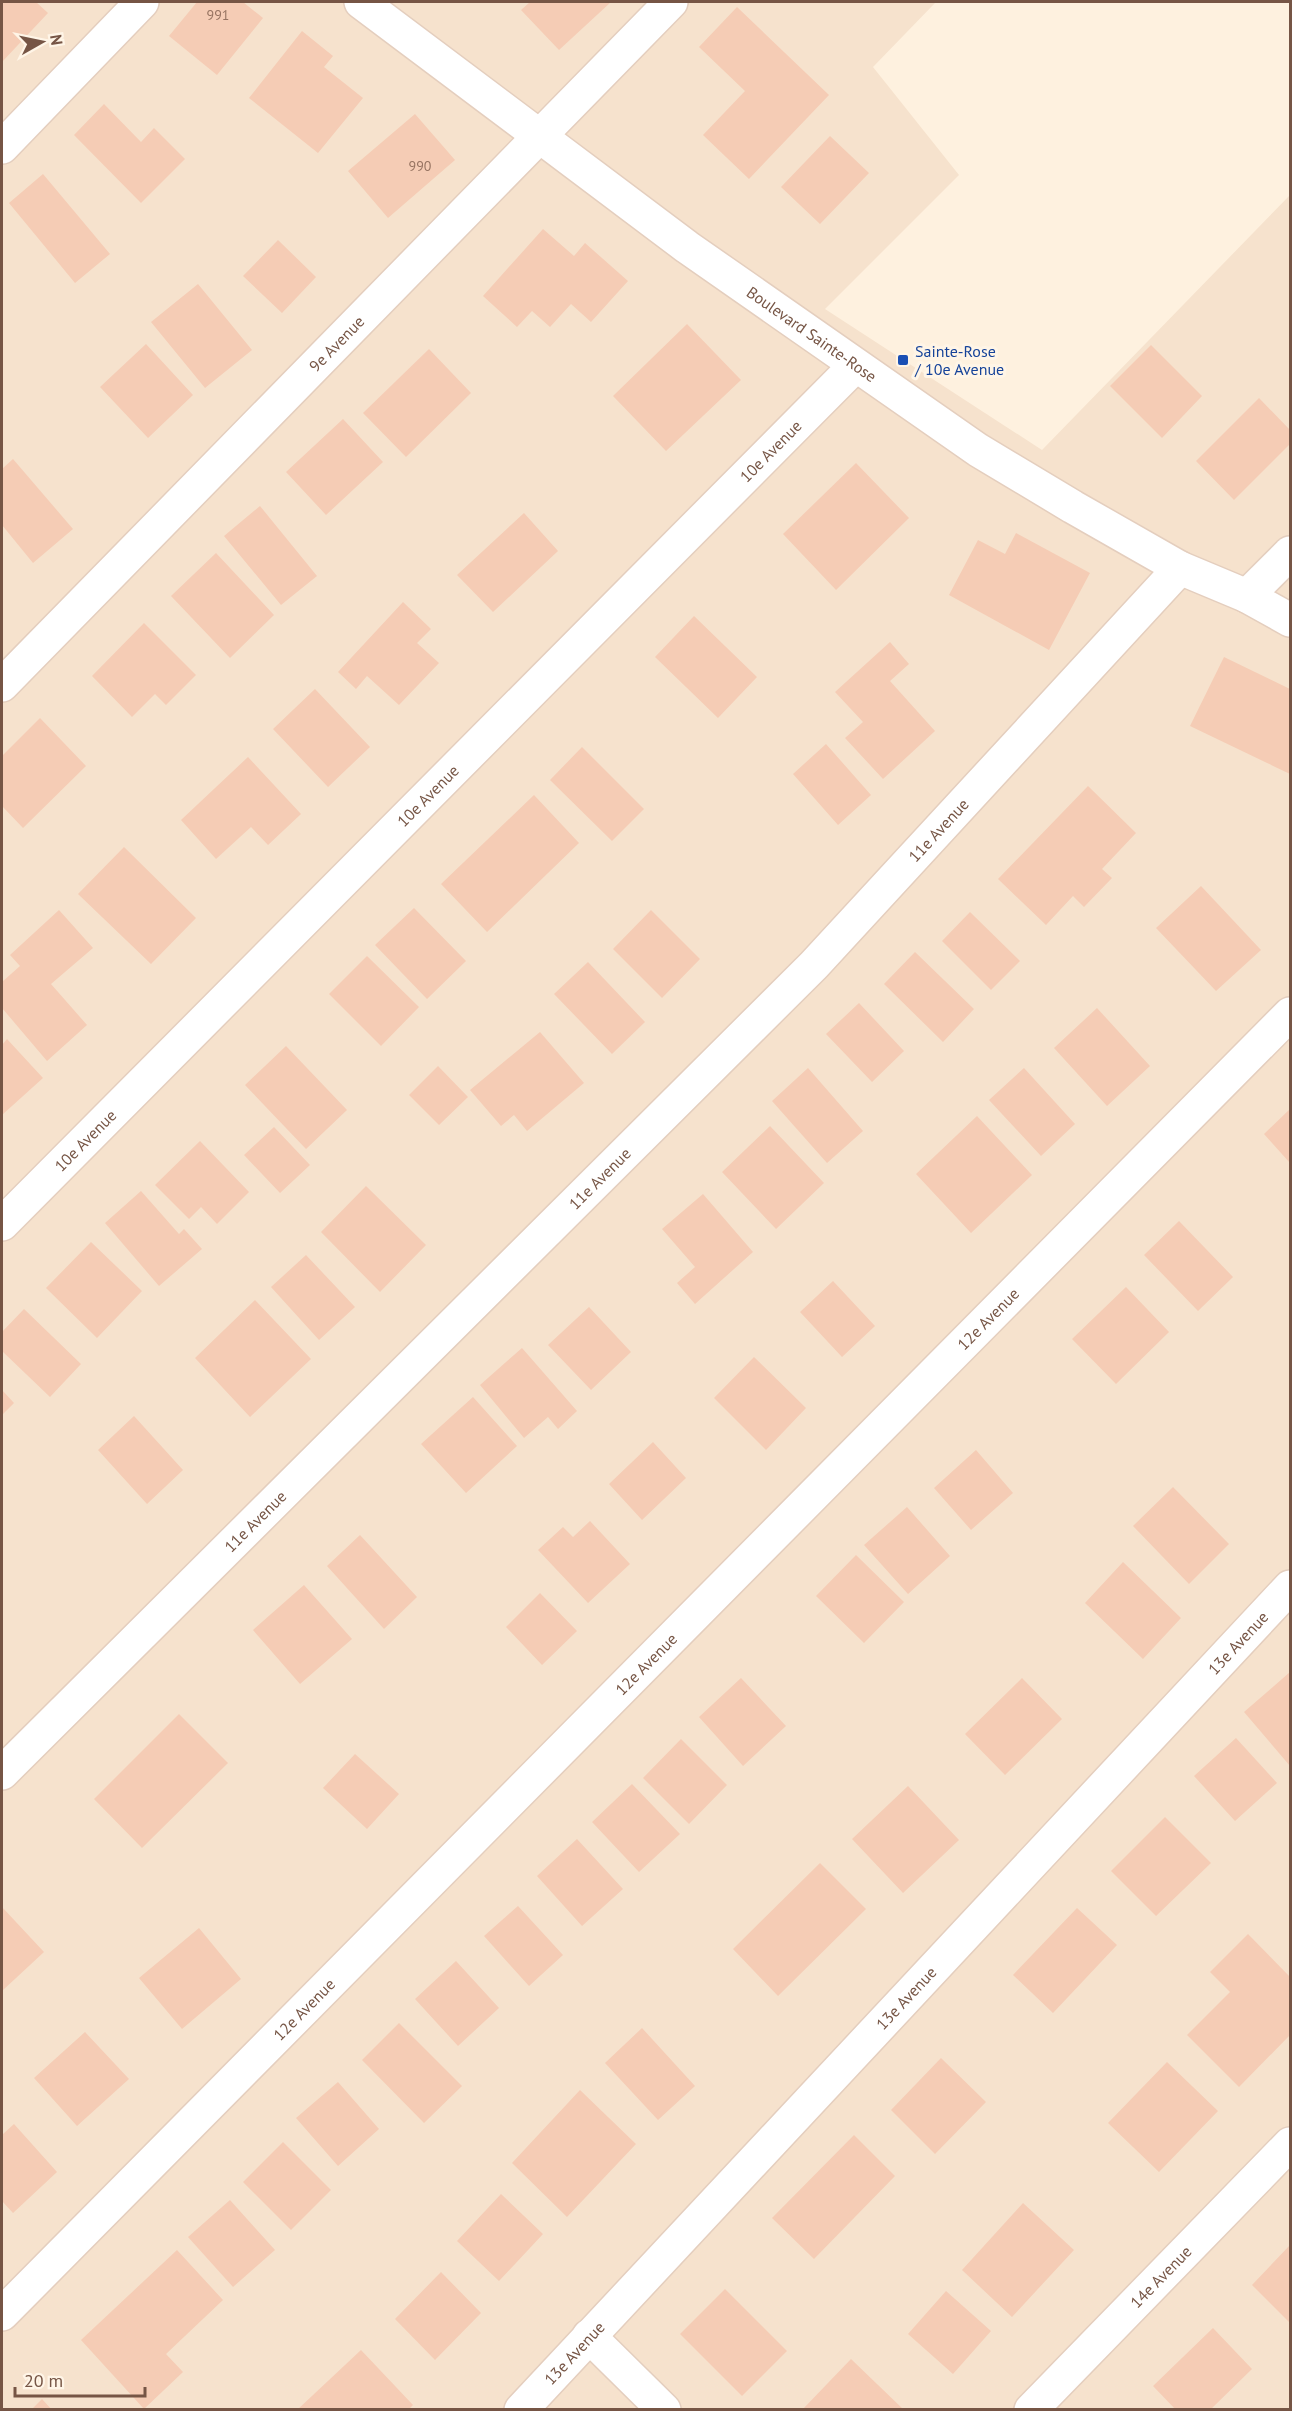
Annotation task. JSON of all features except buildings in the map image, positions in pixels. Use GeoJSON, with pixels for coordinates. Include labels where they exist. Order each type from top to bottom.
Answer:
{"type":"FeatureCollection","features":[{"type":"Feature","properties":{"kind":"street"},"geometry":{"type":"LineString","coordinates":[[2,147],[142,2]]}},
{"type":"Feature","properties":{"kind":"street","name":"Boulevard Sainte-Rose"},"geometry":{"type":"LineString","coordinates":[[361,2],[687,247],[978,450],[1072,507],[1180,568],[1247,596],[1290,620]]}},
{"type":"Feature","properties":{"kind":"street","name":"9e Avenue"},"geometry":{"type":"LineString","coordinates":[[2,685],[671,2]]}},
{"type":"Feature","properties":{"kind":"street","name":"10e Avenue"},"geometry":{"type":"LineString","coordinates":[[2,1224],[855,366]]}},
{"type":"Feature","properties":{"kind":"street"},"geometry":{"type":"LineString","coordinates":[[1247,596],[1290,553]]}},
{"type":"Feature","properties":{"kind":"street","name":"11e Avenue"},"geometry":{"type":"LineString","coordinates":[[2,1773],[814,965],[1180,568]]}},
{"type":"Feature","properties":{"kind":"street","name":"12e Avenue"},"geometry":{"type":"LineString","coordinates":[[2,2314],[1290,1014]]}},
{"type":"Feature","properties":{"kind":"street","name":"13e Avenue"},"geometry":{"type":"LineString","coordinates":[[521,2409],[1290,1587]]}},
{"type":"Feature","properties":{"kind":"street","name":"14e Avenue"},"geometry":{"type":"LineString","coordinates":[[1031,2409],[1290,2144]]}},
{"type":"Feature","properties":{"kind":"street"},"geometry":{"type":"LineString","coordinates":[[589,2337],[664,2409]]}},
{"type":"Feature","properties":{"kind":"shaded area"},"geometry":{"type":"Polygon","coordinates":[[[2,2],[936,2],[873,67],[959,175],[825,309],[1042,450],[1290,195],[1290,2409],[2,2410],[2,2]]]}},
{"type":"Feature","properties":{"kind":"place","name":"Sainte-Rose / 10e Avenue"},"geometry":{"type":"Point","coordinates":[903,360]}}]}
